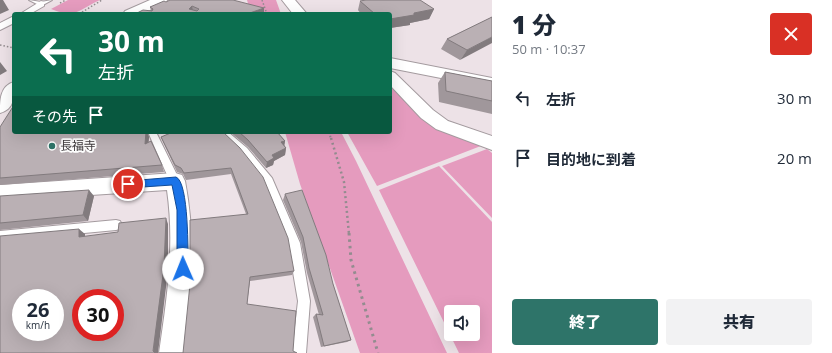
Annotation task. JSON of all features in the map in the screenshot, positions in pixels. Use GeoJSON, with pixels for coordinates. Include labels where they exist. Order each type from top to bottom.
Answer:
{"type":"FeatureCollection","features":[{"type":"Feature","properties":{"kind":"street"},"geometry":{"type":"LineString","coordinates":[[140,12],[161,0]]}},
{"type":"Feature","properties":{"kind":"street"},"geometry":{"type":"LineString","coordinates":[[288,0],[298,12]]}},
{"type":"Feature","properties":{"kind":"street"},"geometry":{"type":"LineString","coordinates":[[28,12],[45,2]]}},
{"type":"Feature","properties":{"kind":"street"},"geometry":{"type":"LineString","coordinates":[[0,27],[12,21]]}},
{"type":"Feature","properties":{"kind":"street"},"geometry":{"type":"LineString","coordinates":[[392,63],[492,83]]}},
{"type":"Feature","properties":{"kind":"street"},"geometry":{"type":"LineString","coordinates":[[392,78],[427,114],[442,125],[492,143]]}},
{"type":"Feature","properties":{"kind":"street"},"geometry":{"type":"LineString","coordinates":[[0,193],[176,181],[182,210],[183,269],[172,353]]}},
{"type":"Feature","properties":{"kind":"lane"},"geometry":{"type":"LineString","coordinates":[[32,0],[45,2]]}},
{"type":"Feature","properties":{"kind":"lane"},"geometry":{"type":"LineString","coordinates":[[153,134],[176,181]]}},
{"type":"Feature","properties":{"kind":"lane"},"geometry":{"type":"LineString","coordinates":[[224,134],[244,151],[268,181],[294,243],[304,301],[299,353]]}},
{"type":"Feature","properties":{"kind":"lane"},"geometry":{"type":"LineString","coordinates":[[0,236],[116,225]]}},
{"type":"Feature","properties":{"kind":"path"},"geometry":{"type":"LineString","coordinates":[[81,12],[102,0]]}},
{"type":"Feature","properties":{"kind":"path"},"geometry":{"type":"LineString","coordinates":[[262,0],[266,12]]}},
{"type":"Feature","properties":{"kind":"path"},"geometry":{"type":"LineString","coordinates":[[2,45],[12,48]]}},
{"type":"Feature","properties":{"kind":"path"},"geometry":{"type":"LineString","coordinates":[[330,134],[344,182],[351,260],[378,353]]}},
{"type":"Feature","properties":{"kind":"shaded area"},"geometry":{"type":"Polygon","coordinates":[[[68,0],[100,0],[77,12],[59,12],[51,9],[68,0]]]}},
{"type":"Feature","properties":{"kind":"shaded area"},"geometry":{"type":"Polygon","coordinates":[[[247,0],[276,0],[280,12],[250,12],[247,0]]]}},
{"type":"Feature","properties":{"kind":"shaded area"},"geometry":{"type":"Polygon","coordinates":[[[392,85],[409,102],[486,144],[377,186],[348,134],[392,134],[392,85]]]}},
{"type":"Feature","properties":{"kind":"shaded area"},"geometry":{"type":"Polygon","coordinates":[[[286,134],[342,134],[447,353],[360,353],[300,184],[286,134]]]}},
{"type":"Feature","properties":{"kind":"shaded area"},"geometry":{"type":"Polygon","coordinates":[[[487,149],[492,153],[492,218],[442,166],[487,149]]]}},
{"type":"Feature","properties":{"kind":"shaded area"},"geometry":{"type":"Polygon","coordinates":[[[439,166],[492,222],[492,353],[459,353],[453,341],[480,341],[480,305],[444,305],[444,322],[379,190],[439,166]]]}},
{"type":"Feature","properties":{"kind":"building"},"geometry":{"type":"Polygon","coordinates":[[[233,0],[264,8],[253,12],[139,12],[143,10],[152,11],[153,9],[150,7],[164,1],[233,0]],[[192,6],[189,9],[197,11],[199,9],[192,6]]]}},
{"type":"Feature","properties":{"kind":"building"},"geometry":{"type":"Polygon","coordinates":[[[420,0],[434,9],[414,13],[414,15],[392,19],[392,12],[373,12],[360,1],[420,0]]]}},
{"type":"Feature","properties":{"kind":"building"},"geometry":{"type":"Polygon","coordinates":[[[492,17],[492,37],[467,50],[447,39],[492,17]]]}},
{"type":"Feature","properties":{"kind":"building"},"geometry":{"type":"Polygon","coordinates":[[[445,72],[492,81],[492,101],[446,91],[445,72]]]}},
{"type":"Feature","properties":{"kind":"building"},"geometry":{"type":"Polygon","coordinates":[[[12,108],[12,134],[146,134],[145,144],[151,141],[162,165],[0,178],[0,127],[12,108]]]}},
{"type":"Feature","properties":{"kind":"building"},"geometry":{"type":"Polygon","coordinates":[[[168,134],[225,134],[240,148],[263,177],[288,238],[294,271],[250,277],[247,304],[296,311],[293,351],[297,353],[183,353],[190,284],[190,220],[248,214],[231,168],[184,173],[181,168],[175,165],[161,137],[168,134]]]}},
{"type":"Feature","properties":{"kind":"building"},"geometry":{"type":"Polygon","coordinates":[[[241,134],[279,134],[285,141],[281,142],[286,148],[272,155],[274,158],[267,162],[241,134]]]}},
{"type":"Feature","properties":{"kind":"building"},"geometry":{"type":"Polygon","coordinates":[[[89,190],[83,215],[0,223],[0,196],[89,190]]]}},
{"type":"Feature","properties":{"kind":"building"},"geometry":{"type":"Polygon","coordinates":[[[302,190],[326,255],[333,284],[351,340],[324,346],[316,314],[323,315],[309,268],[303,237],[285,194],[302,190]]]}},
{"type":"Feature","properties":{"kind":"building"},"geometry":{"type":"Polygon","coordinates":[[[166,218],[164,267],[153,351],[155,353],[0,353],[0,236],[79,229],[79,237],[118,232],[119,223],[166,218]]]}},
{"type":"Feature","properties":{"kind":"place","name":"長福寺"},"geometry":{"type":"Point","coordinates":[52,146]}},
{"type":"Feature","properties":{"kind":"route"},"geometry":{"type":"LineString","coordinates":[[128,184],[176,181],[182,210],[183,269]]}}]}
